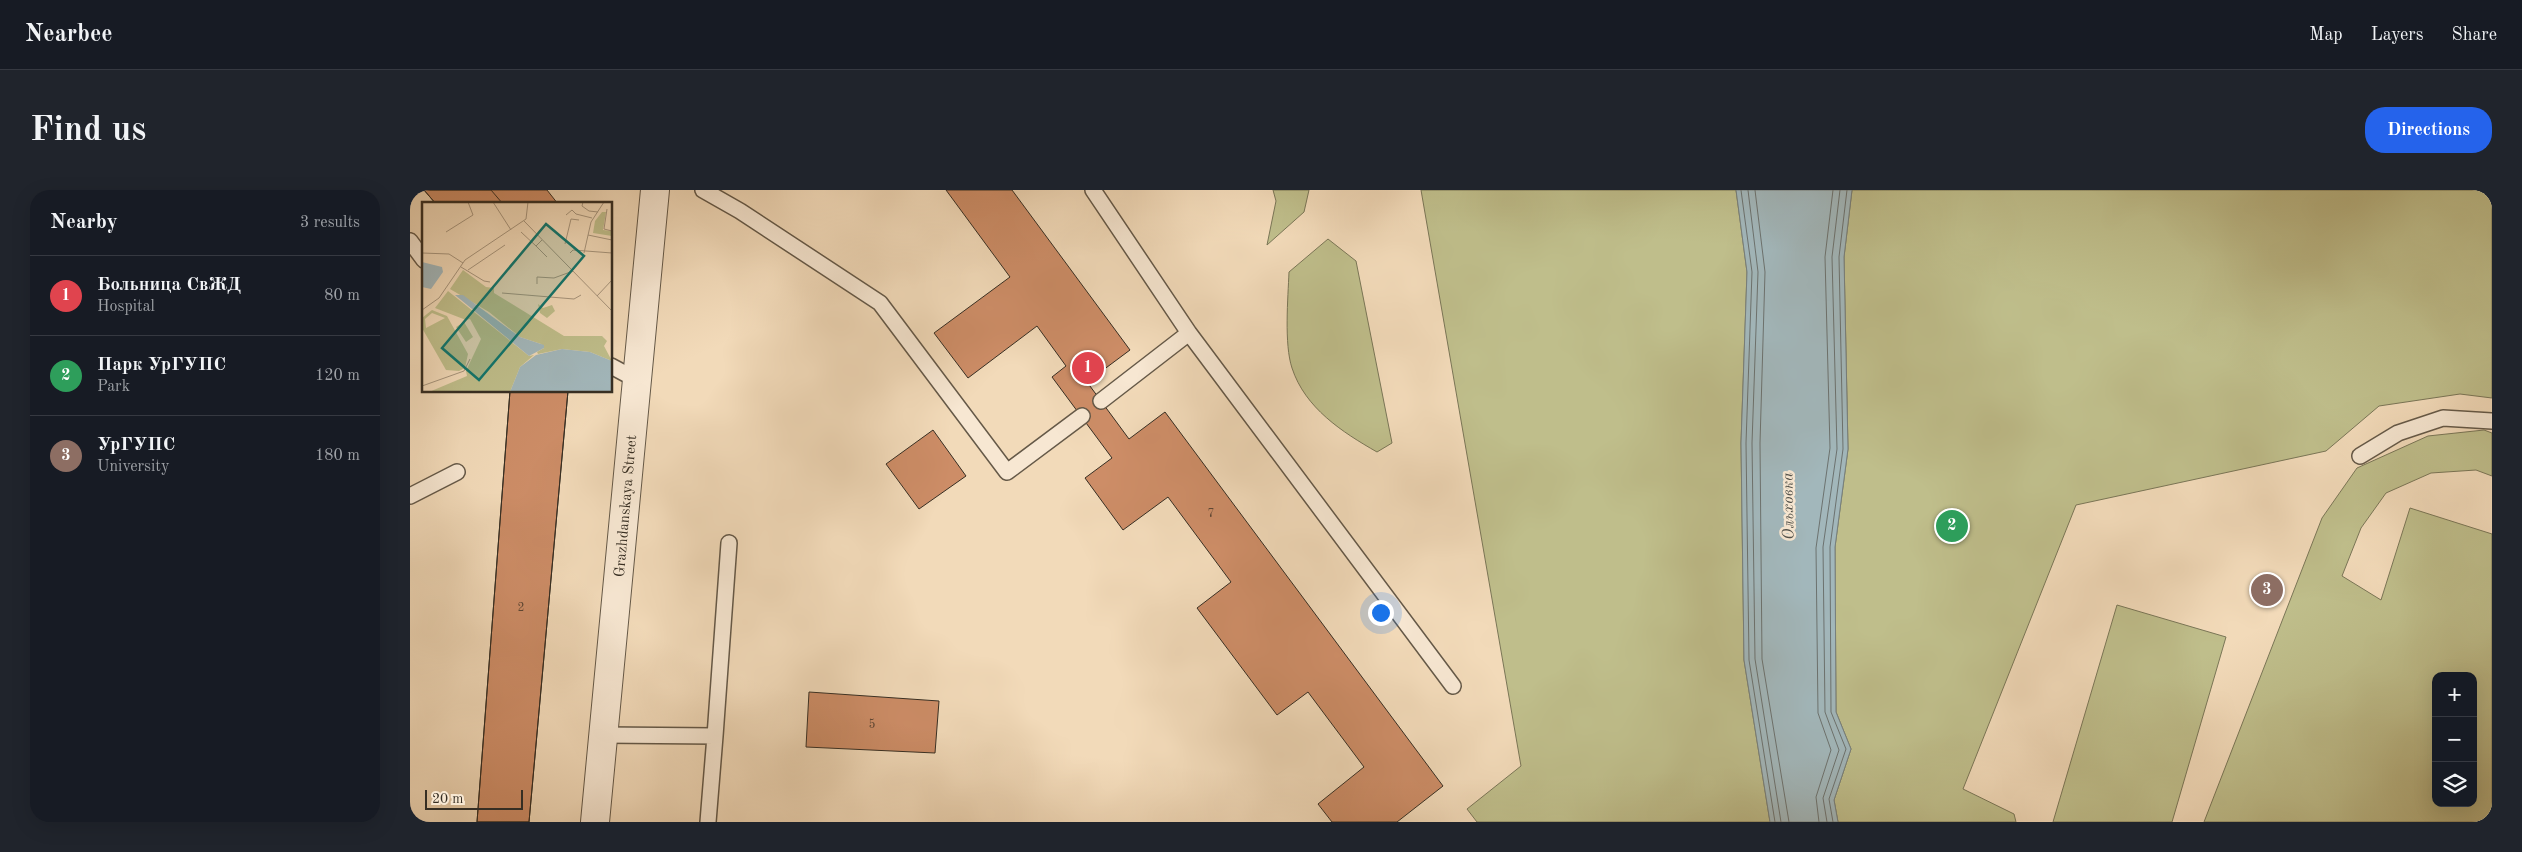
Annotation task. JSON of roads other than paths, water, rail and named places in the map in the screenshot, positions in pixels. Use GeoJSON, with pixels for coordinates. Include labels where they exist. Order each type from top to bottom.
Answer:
{"type":"FeatureCollection","features":[{"type":"Feature","properties":{"kind":"street","name":"Grazhdanskaya Street"},"geometry":{"type":"LineString","coordinates":[[595,822],[655,190]]}},
{"type":"Feature","properties":{"kind":"lane"},"geometry":{"type":"LineString","coordinates":[[704,190],[740,211],[880,303],[1007,472],[1082,416]]}},
{"type":"Feature","properties":{"kind":"lane"},"geometry":{"type":"LineString","coordinates":[[1093,190],[1189,333],[1453,686]]}},
{"type":"Feature","properties":{"kind":"lane"},"geometry":{"type":"LineString","coordinates":[[410,241],[422,257]]}},
{"type":"Feature","properties":{"kind":"lane"},"geometry":{"type":"LineString","coordinates":[[1101,402],[1189,333]]}},
{"type":"Feature","properties":{"kind":"lane"},"geometry":{"type":"LineString","coordinates":[[612,367],[637,380]]}},
{"type":"Feature","properties":{"kind":"lane"},"geometry":{"type":"LineString","coordinates":[[2360,456],[2398,433],[2443,418],[2492,421]]}},
{"type":"Feature","properties":{"kind":"lane"},"geometry":{"type":"LineString","coordinates":[[410,496],[457,472]]}},
{"type":"Feature","properties":{"kind":"lane"},"geometry":{"type":"LineString","coordinates":[[708,822],[729,543]]}},
{"type":"Feature","properties":{"kind":"lane"},"geometry":{"type":"LineString","coordinates":[[604,735],[715,736]]}},
{"type":"Feature","properties":{"kind":"water","name":"Ольховка"},"geometry":{"type":"Polygon","coordinates":[[[1736,190],[1852,190],[1844,257],[1848,449],[1835,547],[1836,712],[1851,749],[1834,800],[1838,822],[1770,822],[1744,660],[1741,443],[1747,272],[1736,190]]]}},
{"type":"Feature","properties":{"kind":"place","name":"Больница СвЖД"},"geometry":{"type":"Point","coordinates":[1088,368]}},
{"type":"Feature","properties":{"kind":"place","name":"Парк УрГУПС"},"geometry":{"type":"Point","coordinates":[1952,526]}},
{"type":"Feature","properties":{"kind":"place","name":"УрГУПС"},"geometry":{"type":"Point","coordinates":[2267,590]}}]}
